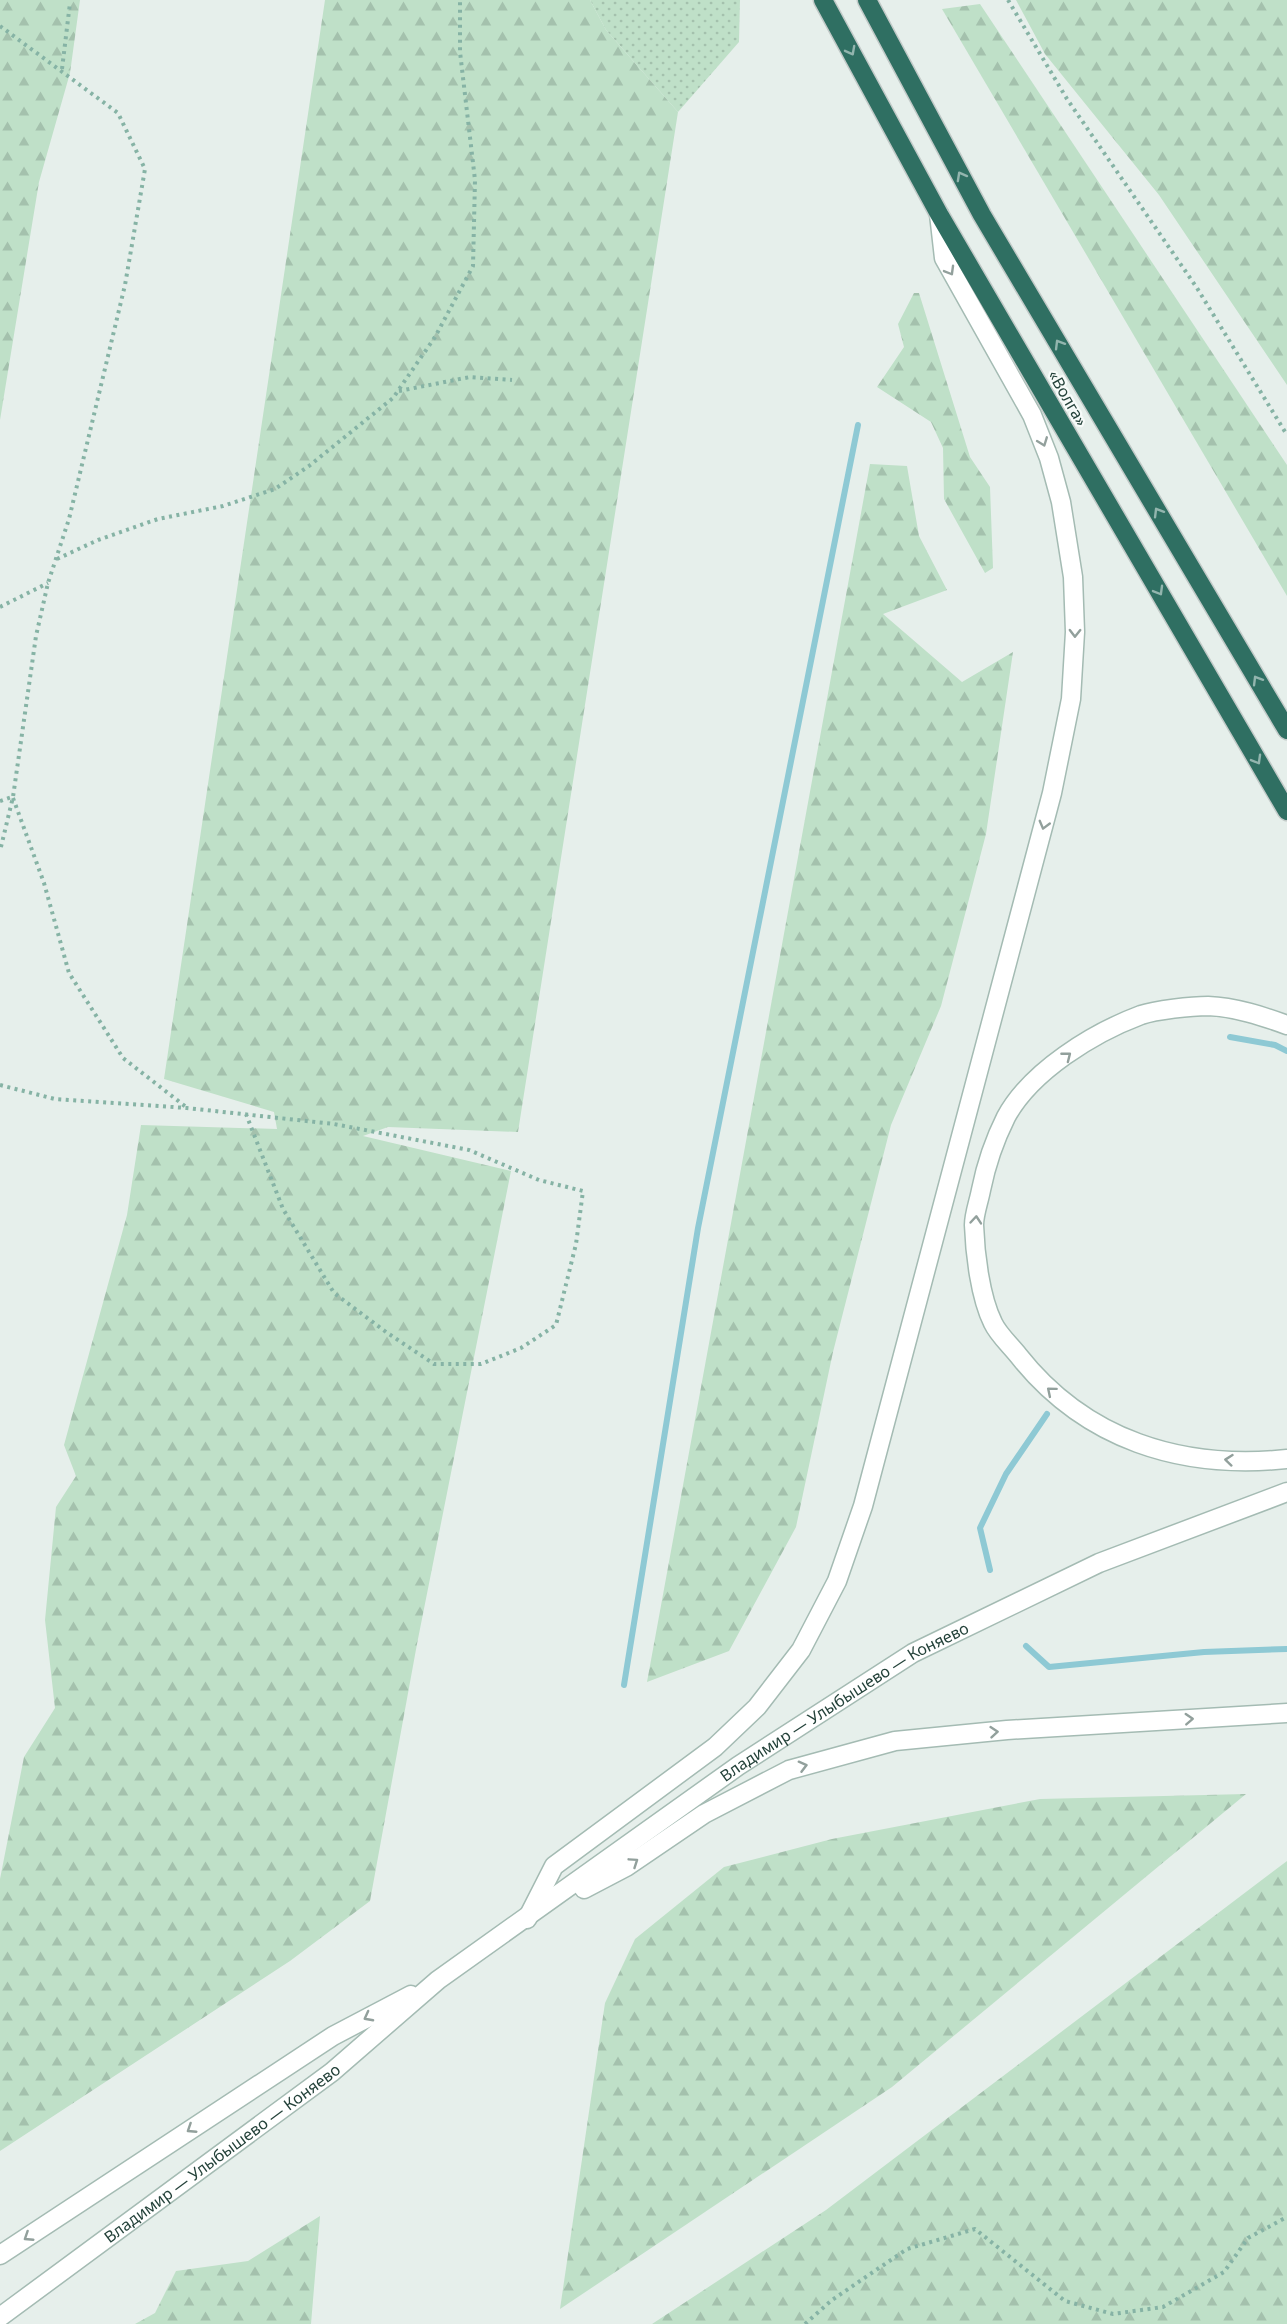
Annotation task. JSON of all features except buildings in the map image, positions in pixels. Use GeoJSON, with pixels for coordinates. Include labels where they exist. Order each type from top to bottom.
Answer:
{"type":"FeatureCollection","features":[{"type":"Feature","properties":{"kind":"highway","name":"«Волга»"},"geometry":{"type":"LineString","coordinates":[[824,0],[939,214],[1287,811]]}},
{"type":"Feature","properties":{"kind":"highway","name":"«Волга»"},"geometry":{"type":"LineString","coordinates":[[867,0],[988,225],[1287,730]]}},
{"type":"Feature","properties":{"kind":"main road"},"geometry":{"type":"LineString","coordinates":[[527,1919],[554,1866],[715,1747],[757,1707],[801,1650],[837,1581],[863,1506],[1052,793],[1071,699],[1075,632],[1073,577],[1061,502],[1049,459],[1032,415],[944,258],[939,214]]}},
{"type":"Feature","properties":{"kind":"main road"},"geometry":{"type":"LineString","coordinates":[[1287,1025],[1248,1012],[1208,1006],[1143,1014],[1088,1039],[1038,1078],[1007,1116],[985,1170],[974,1223],[980,1278],[993,1323],[1039,1382],[1081,1417],[1125,1439],[1161,1451],[1252,1463],[1287,1459]]}},
{"type":"Feature","properties":{"kind":"main road","name":"Владимир — Улыбышево — Коняево"},"geometry":{"type":"LineString","coordinates":[[0,2256],[333,2036],[438,1980],[527,1919],[738,1766],[913,1653],[1099,1563],[1287,1492]]}},
{"type":"Feature","properties":{"kind":"main road"},"geometry":{"type":"LineString","coordinates":[[527,1919],[626,1867],[704,1814],[789,1770],[895,1741],[1007,1730],[1287,1713]]}},
{"type":"Feature","properties":{"kind":"main road","name":"Владимир — Улыбышево — Коняево"},"geometry":{"type":"LineString","coordinates":[[0,2317],[332,2072],[438,1980]]}},
{"type":"Feature","properties":{"kind":"path"},"geometry":{"type":"LineString","coordinates":[[56,559],[98,540],[158,519],[223,506],[275,489],[309,466],[393,398],[435,337],[473,266],[474,180],[460,52],[460,0]]}},
{"type":"Feature","properties":{"kind":"path"},"geometry":{"type":"LineString","coordinates":[[1008,0],[1067,99],[1197,288],[1287,435]]}},
{"type":"Feature","properties":{"kind":"path"},"geometry":{"type":"LineString","coordinates":[[62,69],[70,3]]}},
{"type":"Feature","properties":{"kind":"path"},"geometry":{"type":"LineString","coordinates":[[0,26],[62,69],[118,113],[145,169],[125,285],[69,519],[48,583],[36,636],[13,797],[0,851]]}},
{"type":"Feature","properties":{"kind":"path"},"geometry":{"type":"LineString","coordinates":[[398,391],[470,377],[512,380]]}},
{"type":"Feature","properties":{"kind":"path"},"geometry":{"type":"LineString","coordinates":[[0,607],[48,583]]}},
{"type":"Feature","properties":{"kind":"path"},"geometry":{"type":"LineString","coordinates":[[0,801],[13,797]]}},
{"type":"Feature","properties":{"kind":"path"},"geometry":{"type":"LineString","coordinates":[[13,797],[44,883],[69,973],[123,1058],[187,1108]]}},
{"type":"Feature","properties":{"kind":"path"},"geometry":{"type":"LineString","coordinates":[[0,1085],[55,1099],[187,1108],[246,1114],[334,1125],[469,1150],[539,1180],[583,1191],[576,1244],[556,1325],[521,1348],[481,1364],[434,1364],[334,1293],[283,1209],[246,1114]]}},
{"type":"Feature","properties":{"kind":"path"},"geometry":{"type":"LineString","coordinates":[[805,2324],[832,2300],[907,2249],[975,2229],[1065,2301],[1113,2314],[1163,2307],[1224,2272],[1248,2238],[1287,2217]]}},
{"type":"Feature","properties":{"kind":"green space"},"geometry":{"type":"Polygon","coordinates":[[[0,0],[80,0],[70,73],[39,182],[0,420],[0,0]]]}},
{"type":"Feature","properties":{"kind":"green space"},"geometry":{"type":"Polygon","coordinates":[[[325,0],[590,0],[606,30],[678,112],[518,1132],[388,1127],[363,1136],[511,1171],[417,1644],[370,1901],[290,1961],[0,2151],[0,1879],[24,1757],[55,1708],[45,1620],[56,1507],[76,1476],[64,1445],[127,1215],[141,1125],[277,1129],[274,1112],[164,1079],[325,0]]]}},
{"type":"Feature","properties":{"kind":"green space"},"geometry":{"type":"Polygon","coordinates":[[[590,0],[740,0],[739,42],[678,112],[606,30],[590,0]]]}},
{"type":"Feature","properties":{"kind":"green space"},"geometry":{"type":"Polygon","coordinates":[[[1016,0],[1287,0],[1287,385],[1159,195],[1045,54],[1016,0]]]}},
{"type":"Feature","properties":{"kind":"green space"},"geometry":{"type":"Polygon","coordinates":[[[980,4],[1287,465],[1287,596],[942,9],[980,4]]]}},
{"type":"Feature","properties":{"kind":"green space"},"geometry":{"type":"Polygon","coordinates":[[[914,293],[919,293],[970,457],[990,487],[993,568],[985,573],[944,499],[943,448],[931,422],[877,387],[904,347],[898,324],[914,293]]]}},
{"type":"Feature","properties":{"kind":"green space"},"geometry":{"type":"Polygon","coordinates":[[[870,464],[907,466],[919,536],[947,590],[883,614],[962,682],[1013,652],[986,834],[941,1006],[891,1125],[833,1352],[796,1527],[729,1651],[647,1682],[870,464]]]}},
{"type":"Feature","properties":{"kind":"green space"},"geometry":{"type":"Polygon","coordinates":[[[1246,1794],[892,2087],[560,2309],[605,2003],[635,1939],[724,1867],[832,1839],[1040,1799],[1246,1794]]]}},
{"type":"Feature","properties":{"kind":"green space"},"geometry":{"type":"Polygon","coordinates":[[[1287,1861],[1287,2324],[652,2324],[826,2210],[1287,1861]]]}},
{"type":"Feature","properties":{"kind":"green space"},"geometry":{"type":"Polygon","coordinates":[[[320,2216],[311,2324],[135,2324],[155,2313],[176,2271],[248,2261],[320,2216]]]}},
{"type":"Feature","properties":{"kind":"waterway"},"geometry":{"type":"LineString","coordinates":[[624,1685],[698,1228],[858,425]]}},
{"type":"Feature","properties":{"kind":"waterway"},"geometry":{"type":"LineString","coordinates":[[1230,1037],[1275,1045],[1287,1051]]}},
{"type":"Feature","properties":{"kind":"waterway"},"geometry":{"type":"LineString","coordinates":[[990,1570],[980,1528],[1006,1474],[1047,1414]]}},
{"type":"Feature","properties":{"kind":"waterway"},"geometry":{"type":"LineString","coordinates":[[1026,1646],[1049,1667],[1204,1652],[1287,1649]]}}]}
